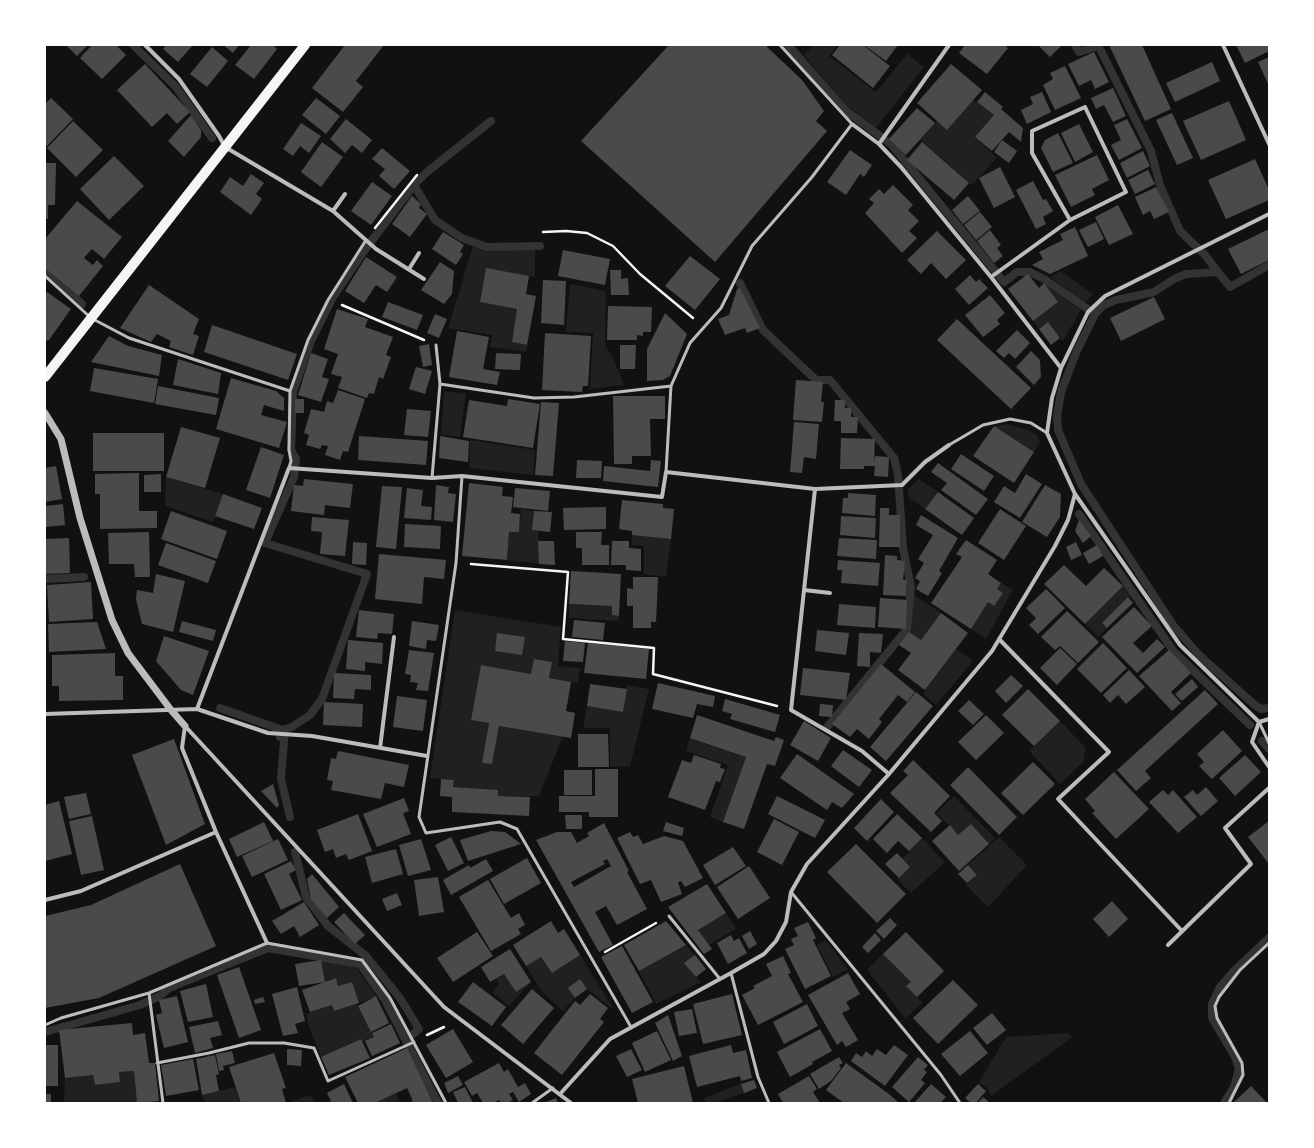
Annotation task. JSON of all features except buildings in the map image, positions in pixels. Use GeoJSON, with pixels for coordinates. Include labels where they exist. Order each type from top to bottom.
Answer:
{"type":"FeatureCollection","features":[{"type":"Feature","properties":{"kind":"main road"},"geometry":{"type":"LineString","coordinates":[[45,377],[305,45]]}},
{"type":"Feature","properties":{"kind":"street"},"geometry":{"type":"LineString","coordinates":[[144,45],[179,79],[225,147],[333,211],[376,249],[424,279]]}},
{"type":"Feature","properties":{"kind":"street"},"geometry":{"type":"LineString","coordinates":[[879,144],[949,45]]}},
{"type":"Feature","properties":{"kind":"street"},"geometry":{"type":"LineString","coordinates":[[1223,45],[1269,144]]}},
{"type":"Feature","properties":{"kind":"street"},"geometry":{"type":"LineString","coordinates":[[991,277],[1070,220],[1126,192],[1085,107],[1032,131],[1032,153],[1070,220]]}},
{"type":"Feature","properties":{"kind":"street"},"geometry":{"type":"LineString","coordinates":[[852,124],[879,144],[901,167],[991,277],[1061,368]]}},
{"type":"Feature","properties":{"kind":"street"},"geometry":{"type":"LineString","coordinates":[[333,211],[345,194]]}},
{"type":"Feature","properties":{"kind":"street"},"geometry":{"type":"LineString","coordinates":[[1259,722],[1180,645],[1074,494],[1047,433],[1052,398],[1061,368],[1088,312],[1105,296],[1269,214]]}},
{"type":"Feature","properties":{"kind":"street"},"geometry":{"type":"LineString","coordinates":[[409,269],[419,253]]}},
{"type":"Feature","properties":{"kind":"street"},"geometry":{"type":"LineString","coordinates":[[45,413],[61,439],[80,518],[112,620],[128,653],[170,710],[438,1000],[456,1016],[571,1103]]}},
{"type":"Feature","properties":{"kind":"street"},"geometry":{"type":"LineString","coordinates":[[197,709],[289,468],[432,478],[462,476],[662,497],[666,472],[815,489],[902,485],[925,462],[948,445]]}},
{"type":"Feature","properties":{"kind":"street"},"geometry":{"type":"LineString","coordinates":[[815,489],[791,710],[862,751],[889,774]]}},
{"type":"Feature","properties":{"kind":"street"},"geometry":{"type":"LineString","coordinates":[[560,1094],[610,1039],[764,954],[776,941],[786,922],[791,892],[807,864],[889,774],[992,651],[1055,546],[1068,520],[1074,494]]}},
{"type":"Feature","properties":{"kind":"street"},"geometry":{"type":"LineString","coordinates":[[804,590],[830,593]]}},
{"type":"Feature","properties":{"kind":"street"},"geometry":{"type":"LineString","coordinates":[[380,748],[394,637]]}},
{"type":"Feature","properties":{"kind":"street"},"geometry":{"type":"LineString","coordinates":[[999,639],[1109,752],[1058,799],[1182,930]]}},
{"type":"Feature","properties":{"kind":"street"},"geometry":{"type":"LineString","coordinates":[[45,714],[197,709],[268,732],[312,736],[428,756]]}},
{"type":"Feature","properties":{"kind":"street"},"geometry":{"type":"LineString","coordinates":[[1259,722],[1269,719]]}},
{"type":"Feature","properties":{"kind":"street"},"geometry":{"type":"LineString","coordinates":[[1259,722],[1252,742],[1269,767]]}},
{"type":"Feature","properties":{"kind":"street"},"geometry":{"type":"LineString","coordinates":[[185,726],[182,748],[216,832],[267,943]]}},
{"type":"Feature","properties":{"kind":"street"},"geometry":{"type":"LineString","coordinates":[[1168,945],[1251,864],[1225,828],[1269,788]]}},
{"type":"Feature","properties":{"kind":"street"},"geometry":{"type":"LineString","coordinates":[[45,900],[81,891],[216,832]]}},
{"type":"Feature","properties":{"kind":"lane"},"geometry":{"type":"LineString","coordinates":[[666,472],[671,386],[690,343],[721,308],[752,246],[812,177],[852,124],[780,45]]}},
{"type":"Feature","properties":{"kind":"lane"},"geometry":{"type":"LineString","coordinates":[[289,468],[291,461],[289,450],[290,391],[308,340],[328,300],[366,240]]}},
{"type":"Feature","properties":{"kind":"lane"},"geometry":{"type":"LineString","coordinates":[[45,276],[91,318],[129,338],[290,391]]}},
{"type":"Feature","properties":{"kind":"lane"},"geometry":{"type":"LineString","coordinates":[[432,478],[440,384],[436,345]]}},
{"type":"Feature","properties":{"kind":"lane"},"geometry":{"type":"LineString","coordinates":[[440,384],[534,398],[574,397],[671,386]]}},
{"type":"Feature","properties":{"kind":"lane"},"geometry":{"type":"LineString","coordinates":[[948,445],[983,425],[1010,419],[1031,423],[1047,433]]}},
{"type":"Feature","properties":{"kind":"lane"},"geometry":{"type":"LineString","coordinates":[[462,476],[456,563],[419,816],[426,833],[500,822],[517,829],[631,1027]]}},
{"type":"Feature","properties":{"kind":"lane"},"geometry":{"type":"LineString","coordinates":[[1259,722],[1269,743]]}},
{"type":"Feature","properties":{"kind":"lane"},"geometry":{"type":"LineString","coordinates":[[791,892],[941,1074],[960,1103]]}},
{"type":"Feature","properties":{"kind":"lane"},"geometry":{"type":"LineString","coordinates":[[669,916],[720,979]]}},
{"type":"Feature","properties":{"kind":"lane"},"geometry":{"type":"LineString","coordinates":[[45,1025],[61,1018],[149,993],[267,943],[362,960],[390,998],[446,1103]]}},
{"type":"Feature","properties":{"kind":"lane"},"geometry":{"type":"LineString","coordinates":[[1229,1103],[1244,1075],[1242,1062],[1217,1018],[1215,1006],[1219,996],[1240,970],[1269,943]]}},
{"type":"Feature","properties":{"kind":"lane"},"geometry":{"type":"LineString","coordinates":[[731,973],[758,1077],[769,1103]]}},
{"type":"Feature","properties":{"kind":"lane"},"geometry":{"type":"LineString","coordinates":[[149,993],[162,1103]]}},
{"type":"Feature","properties":{"kind":"lane"},"geometry":{"type":"LineString","coordinates":[[157,1062],[209,1053],[249,1043],[284,1043],[314,1048],[328,1081],[414,1042]]}},
{"type":"Feature","properties":{"kind":"lane"},"geometry":{"type":"LineString","coordinates":[[532,1103],[553,1088]]}},
{"type":"Feature","properties":{"kind":"path"},"geometry":{"type":"LineString","coordinates":[[366,240],[417,175]]}},
{"type":"Feature","properties":{"kind":"path"},"geometry":{"type":"LineString","coordinates":[[543,232],[566,231],[587,233],[614,246],[640,274],[704,327]]}},
{"type":"Feature","properties":{"kind":"path"},"geometry":{"type":"LineString","coordinates":[[328,300],[436,345]]}},
{"type":"Feature","properties":{"kind":"path"},"geometry":{"type":"LineString","coordinates":[[456,563],[568,572],[563,639],[654,648],[652,674],[791,710]]}},
{"type":"Feature","properties":{"kind":"path"},"geometry":{"type":"LineString","coordinates":[[592,959],[669,916]]}},
{"type":"Feature","properties":{"kind":"path"},"geometry":{"type":"LineString","coordinates":[[414,1042],[449,1024],[456,1016]]}},
{"type":"Feature","properties":{"kind":"shaded area"},"geometry":{"type":"Polygon","coordinates":[[[813,45],[837,46],[829,56],[876,92],[907,54],[924,67],[876,128],[848,107],[804,55],[813,45]]]}},
{"type":"Feature","properties":{"kind":"shaded area"},"geometry":{"type":"Polygon","coordinates":[[[973,100],[994,115],[975,137],[997,158],[972,185],[920,140],[937,121],[973,100]]]}},
{"type":"Feature","properties":{"kind":"shaded area"},"geometry":{"type":"Polygon","coordinates":[[[473,246],[487,250],[535,250],[535,277],[486,269],[480,302],[517,309],[512,342],[527,345],[526,352],[490,347],[492,335],[448,328],[473,246]]]}},
{"type":"Feature","properties":{"kind":"shaded area"},"geometry":{"type":"Polygon","coordinates":[[[1061,271],[1093,294],[1085,303],[1050,277],[1061,271]]]}},
{"type":"Feature","properties":{"kind":"shaded area"},"geometry":{"type":"Polygon","coordinates":[[[1044,283],[1081,310],[1063,341],[1047,323],[1039,329],[1033,321],[1058,302],[1044,283]]]}},
{"type":"Feature","properties":{"kind":"shaded area"},"geometry":{"type":"Polygon","coordinates":[[[570,284],[606,291],[605,345],[614,360],[624,385],[590,389],[593,333],[566,332],[570,284]]]}},
{"type":"Feature","properties":{"kind":"shaded area"},"geometry":{"type":"Polygon","coordinates":[[[444,391],[466,394],[460,437],[441,435],[444,391]]]}},
{"type":"Feature","properties":{"kind":"shaded area"},"geometry":{"type":"Polygon","coordinates":[[[1008,424],[1028,430],[1037,435],[1040,441],[1034,452],[994,426],[1008,424]]]}},
{"type":"Feature","properties":{"kind":"shaded area"},"geometry":{"type":"Polygon","coordinates":[[[470,440],[535,450],[533,475],[469,468],[470,440]]]}},
{"type":"Feature","properties":{"kind":"shaded area"},"geometry":{"type":"Polygon","coordinates":[[[166,477],[223,494],[213,522],[165,506],[166,477]]]}},
{"type":"Feature","properties":{"kind":"shaded area"},"geometry":{"type":"Polygon","coordinates":[[[919,479],[938,492],[925,509],[909,498],[907,490],[919,479]]]}},
{"type":"Feature","properties":{"kind":"shaded area"},"geometry":{"type":"Polygon","coordinates":[[[521,509],[534,511],[532,530],[538,531],[539,564],[507,560],[509,532],[519,532],[521,509]]]}},
{"type":"Feature","properties":{"kind":"shaded area"},"geometry":{"type":"Polygon","coordinates":[[[632,535],[671,539],[666,577],[644,574],[644,546],[632,545],[632,535]]]}},
{"type":"Feature","properties":{"kind":"shaded area"},"geometry":{"type":"Polygon","coordinates":[[[1001,583],[1013,590],[986,639],[971,629],[988,602],[994,606],[1003,593],[997,589],[1001,583]]]}},
{"type":"Feature","properties":{"kind":"shaded area"},"geometry":{"type":"Polygon","coordinates":[[[1123,586],[1130,596],[1102,623],[1107,628],[1098,637],[1085,624],[1123,586]]]}},
{"type":"Feature","properties":{"kind":"shaded area"},"geometry":{"type":"Polygon","coordinates":[[[913,594],[941,613],[921,640],[909,632],[913,594]]]}},
{"type":"Feature","properties":{"kind":"shaded area"},"geometry":{"type":"Polygon","coordinates":[[[569,604],[612,606],[612,615],[619,616],[619,621],[569,618],[569,604]]]}},
{"type":"Feature","properties":{"kind":"shaded area"},"geometry":{"type":"Polygon","coordinates":[[[455,610],[561,627],[558,666],[580,668],[578,683],[549,678],[552,662],[534,659],[531,674],[481,665],[471,719],[489,723],[483,763],[492,764],[499,726],[563,736],[539,796],[498,796],[498,790],[453,787],[454,780],[430,778],[455,610]]]}},
{"type":"Feature","properties":{"kind":"shaded area"},"geometry":{"type":"Polygon","coordinates":[[[956,649],[973,661],[936,705],[923,694],[956,649]]]}},
{"type":"Feature","properties":{"kind":"shaded area"},"geometry":{"type":"Polygon","coordinates":[[[627,685],[649,689],[630,766],[610,767],[610,728],[583,728],[587,706],[623,711],[627,685]]]}},
{"type":"Feature","properties":{"kind":"shaded area"},"geometry":{"type":"Polygon","coordinates":[[[1060,721],[1085,747],[1084,761],[1060,784],[1029,751],[1060,721]]]}},
{"type":"Feature","properties":{"kind":"shaded area"},"geometry":{"type":"Polygon","coordinates":[[[690,738],[746,757],[723,822],[710,817],[728,765],[686,751],[690,738]]]}},
{"type":"Feature","properties":{"kind":"shaded area"},"geometry":{"type":"Polygon","coordinates":[[[954,796],[995,838],[989,844],[958,835],[937,813],[954,796]]]}},
{"type":"Feature","properties":{"kind":"shaded area"},"geometry":{"type":"Polygon","coordinates":[[[999,837],[1027,865],[988,907],[966,885],[977,875],[968,865],[999,837]]]}},
{"type":"Feature","properties":{"kind":"shaded area"},"geometry":{"type":"Polygon","coordinates":[[[922,838],[945,862],[911,893],[897,879],[910,867],[902,859],[922,838]]]}},
{"type":"Feature","properties":{"kind":"shaded area"},"geometry":{"type":"Polygon","coordinates":[[[726,913],[736,929],[709,945],[698,930],[726,913]]]}},
{"type":"Feature","properties":{"kind":"shaded area"},"geometry":{"type":"Polygon","coordinates":[[[825,940],[848,969],[833,977],[817,945],[825,940]]]}},
{"type":"Feature","properties":{"kind":"shaded area"},"geometry":{"type":"Polygon","coordinates":[[[686,945],[695,955],[685,963],[701,982],[656,1004],[639,971],[686,945]]]}},
{"type":"Feature","properties":{"kind":"shaded area"},"geometry":{"type":"Polygon","coordinates":[[[883,954],[911,982],[906,986],[923,1003],[905,1018],[867,970],[883,954]]]}},
{"type":"Feature","properties":{"kind":"shaded area"},"geometry":{"type":"Polygon","coordinates":[[[580,955],[615,1011],[587,989],[580,980],[569,988],[575,998],[563,1011],[542,992],[526,966],[541,957],[552,973],[580,955]]]}},
{"type":"Feature","properties":{"kind":"shaded area"},"geometry":{"type":"Polygon","coordinates":[[[321,960],[356,967],[376,996],[359,1003],[352,982],[338,986],[335,978],[325,982],[321,960]]]}},
{"type":"Feature","properties":{"kind":"shaded area"},"geometry":{"type":"Polygon","coordinates":[[[504,974],[516,992],[531,982],[509,1006],[492,992],[499,984],[496,979],[504,974]]]}},
{"type":"Feature","properties":{"kind":"shaded area"},"geometry":{"type":"Polygon","coordinates":[[[357,1004],[374,1037],[363,1042],[361,1039],[321,1057],[309,1027],[306,1014],[332,1005],[334,1011],[357,1004]]]}},
{"type":"Feature","properties":{"kind":"shaded area"},"geometry":{"type":"Polygon","coordinates":[[[1068,1033],[1072,1037],[991,1096],[988,1089],[979,1082],[1006,1037],[1068,1033]]]}},
{"type":"Feature","properties":{"kind":"shaded area"},"geometry":{"type":"Polygon","coordinates":[[[134,1071],[137,1103],[64,1103],[65,1078],[93,1075],[95,1085],[120,1082],[119,1072],[134,1071]]]}},
{"type":"Feature","properties":{"kind":"shaded area"},"geometry":{"type":"Polygon","coordinates":[[[741,1084],[744,1093],[713,1103],[706,1103],[704,1098],[741,1084]]]}},
{"type":"Feature","properties":{"kind":"shaded area"},"geometry":{"type":"Polygon","coordinates":[[[235,1087],[241,1103],[205,1103],[202,1095],[235,1087]]]}},
{"type":"Feature","properties":{"kind":"shaded area"},"geometry":{"type":"Polygon","coordinates":[[[396,1093],[400,1103],[375,1103],[396,1093]]]}},
{"type":"Feature","properties":{"kind":"shaded area"},"geometry":{"type":"Polygon","coordinates":[[[311,1095],[314,1103],[287,1103],[311,1095]]]}},
{"type":"Feature","properties":{"kind":"waterway"},"geometry":{"type":"LineString","coordinates":[[133,45],[176,87],[212,138]]}},
{"type":"Feature","properties":{"kind":"waterway"},"geometry":{"type":"LineString","coordinates":[[788,45],[846,111],[891,144],[1004,282],[1017,272],[1030,272],[1044,279],[1095,314]]}},
{"type":"Feature","properties":{"kind":"waterway"},"geometry":{"type":"LineString","coordinates":[[1075,45],[1079,52],[1098,46]]}},
{"type":"Feature","properties":{"kind":"waterway"},"geometry":{"type":"LineString","coordinates":[[1098,45],[1151,151],[1160,185],[1180,231],[1205,255],[1218,272],[1186,274],[1174,279],[1154,292],[1116,300],[1104,305],[1095,314],[1090,324],[1076,353],[1061,392],[1057,416],[1058,430],[1081,484],[1173,625],[1199,655],[1256,706],[1261,709],[1269,708]]}},
{"type":"Feature","properties":{"kind":"waterway"},"geometry":{"type":"LineString","coordinates":[[290,817],[281,779],[285,729],[292,727],[310,715],[322,699],[367,574],[265,543],[294,477],[296,459],[291,450],[293,392],[311,341],[333,297],[364,251],[414,185],[427,172],[491,121]]}},
{"type":"Feature","properties":{"kind":"waterway"},"geometry":{"type":"LineString","coordinates":[[414,185],[435,220],[462,238],[487,247],[540,246]]}},
{"type":"Feature","properties":{"kind":"waterway"},"geometry":{"type":"LineString","coordinates":[[1218,272],[1230,287],[1269,265]]}},
{"type":"Feature","properties":{"kind":"waterway"},"geometry":{"type":"LineString","coordinates":[[45,271],[82,304]]}},
{"type":"Feature","properties":{"kind":"waterway"},"geometry":{"type":"LineString","coordinates":[[740,283],[763,330],[816,380],[830,380],[894,458],[898,475],[903,548],[911,587],[907,629],[827,727]]}},
{"type":"Feature","properties":{"kind":"waterway"},"geometry":{"type":"LineString","coordinates":[[1079,514],[1174,652],[1250,725]]}},
{"type":"Feature","properties":{"kind":"waterway"},"geometry":{"type":"LineString","coordinates":[[45,579],[84,577]]}},
{"type":"Feature","properties":{"kind":"waterway"},"geometry":{"type":"LineString","coordinates":[[220,708],[280,729],[280,737]]}},
{"type":"Feature","properties":{"kind":"waterway"},"geometry":{"type":"LineString","coordinates":[[1262,741],[1269,749]]}},
{"type":"Feature","properties":{"kind":"waterway"},"geometry":{"type":"LineString","coordinates":[[295,852],[306,897],[328,926],[366,956],[400,998],[419,1029],[406,1040]]}},
{"type":"Feature","properties":{"kind":"waterway"},"geometry":{"type":"LineString","coordinates":[[1224,1103],[1234,1087],[1239,1069],[1235,1057],[1212,1018],[1212,1004],[1220,987],[1232,973],[1269,938]]}},
{"type":"Feature","properties":{"kind":"waterway"},"geometry":{"type":"LineString","coordinates":[[45,1032],[140,1005],[160,996],[169,988],[268,948],[360,964],[385,1000],[438,1103]]}}]}
